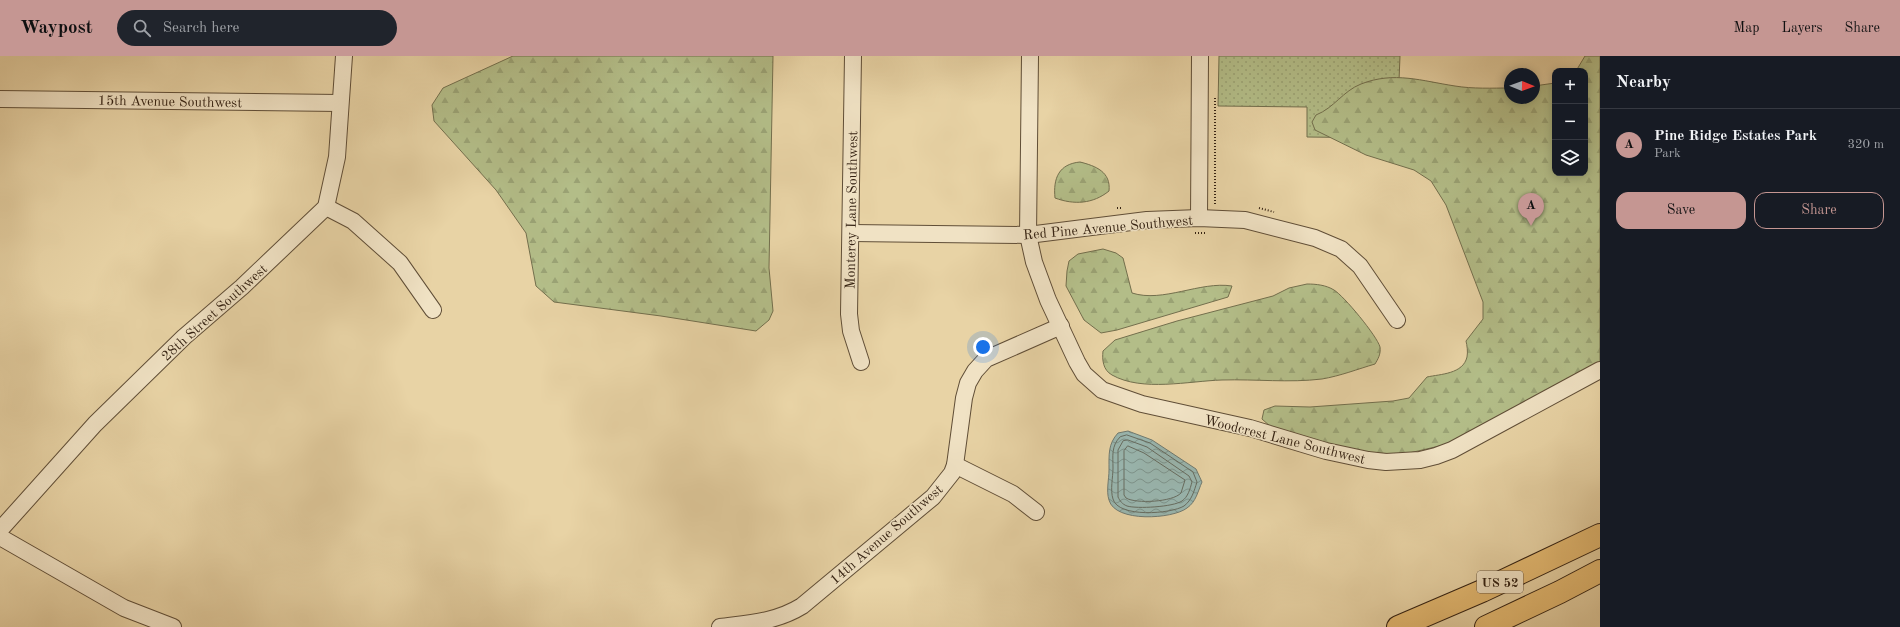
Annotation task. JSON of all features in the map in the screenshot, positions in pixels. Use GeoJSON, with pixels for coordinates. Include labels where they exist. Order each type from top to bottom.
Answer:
{"type":"FeatureCollection","features":[{"type":"Feature","properties":{"kind":"highway","name":"US 52"},"geometry":{"type":"LineString","coordinates":[[1398,627],[1600,535]]}},
{"type":"Feature","properties":{"kind":"highway","name":"US 52"},"geometry":{"type":"LineString","coordinates":[[1486,627],[1600,572]]}},
{"type":"Feature","properties":{"kind":"street"},"geometry":{"type":"LineString","coordinates":[[344,56],[340,103],[338,157],[326,207],[353,221],[400,263],[433,310]]}},
{"type":"Feature","properties":{"kind":"street","name":"Monterey Lane Southwest"},"geometry":{"type":"LineString","coordinates":[[853,56],[850,233],[851,332],[861,362]]}},
{"type":"Feature","properties":{"kind":"street","name":"Woodcrest Lane Southwest"},"geometry":{"type":"LineString","coordinates":[[1030,56],[1028,235],[1034,262],[1048,300],[1076,362],[1084,374],[1102,390],[1121,398],[1142,404],[1250,428],[1326,452],[1380,461],[1420,460],[1452,450],[1600,370]]}},
{"type":"Feature","properties":{"kind":"street"},"geometry":{"type":"LineString","coordinates":[[1199,218],[1200,56]]}},
{"type":"Feature","properties":{"kind":"street","name":"15th Avenue Southwest"},"geometry":{"type":"LineString","coordinates":[[0,99],[340,103]]}},
{"type":"Feature","properties":{"kind":"street","name":"28th Street Southwest"},"geometry":{"type":"LineString","coordinates":[[0,530],[95,424],[184,337],[242,287],[326,207]]}},
{"type":"Feature","properties":{"kind":"street","name":"Red Pine Avenue Southwest"},"geometry":{"type":"LineString","coordinates":[[850,233],[1028,235],[1147,220],[1199,218],[1227,218],[1266,224],[1315,238],[1341,249],[1360,266],[1397,320]]}},
{"type":"Feature","properties":{"kind":"street","name":"14th Avenue Southwest"},"geometry":{"type":"LineString","coordinates":[[720,627],[757,624],[790,613],[802,606],[933,497],[952,473],[956,465],[964,398],[968,382],[975,371],[986,359],[1061,326]]}},
{"type":"Feature","properties":{"kind":"street"},"geometry":{"type":"LineString","coordinates":[[956,465],[1013,494],[1036,512]]}},
{"type":"Feature","properties":{"kind":"street"},"geometry":{"type":"LineString","coordinates":[[0,537],[124,608],[173,627]]}},
{"type":"Feature","properties":{"kind":"path"},"geometry":{"type":"LineString","coordinates":[[1215,95],[1215,205]]}},
{"type":"Feature","properties":{"kind":"path"},"geometry":{"type":"LineString","coordinates":[[1194,233],[1209,233]]}},
{"type":"Feature","properties":{"kind":"green space"},"geometry":{"type":"Polygon","coordinates":[[[513,56],[773,56],[769,268],[773,311],[769,320],[756,331],[661,316],[554,302],[536,286],[526,233],[496,190],[434,121],[432,105],[443,88],[513,56]]]}},
{"type":"Feature","properties":{"kind":"green space"},"geometry":{"type":"Polygon","coordinates":[[[1219,56],[1400,56],[1399,81],[1504,97],[1504,104],[1536,104],[1552,162],[1552,176],[1585,176],[1600,265],[1447,186],[1390,138],[1307,137],[1307,107],[1218,106],[1219,56]]]}},
{"type":"Feature","properties":{"kind":"green space"},"geometry":{"type":"Polygon","coordinates":[[[1585,56],[1600,56],[1600,378],[1491,434],[1405,454],[1369,453],[1315,442],[1271,427],[1262,419],[1264,410],[1275,406],[1310,407],[1393,401],[1409,398],[1427,377],[1451,372],[1461,367],[1465,363],[1467,357],[1466,341],[1483,319],[1483,302],[1446,205],[1431,181],[1414,170],[1366,155],[1315,130],[1312,122],[1316,115],[1328,108],[1355,87],[1373,80],[1385,78],[1408,78],[1469,88],[1504,88],[1504,104],[1540,104],[1540,85],[1552,83],[1552,176],[1588,176],[1588,68],[1578,68],[1585,56]]]}},
{"type":"Feature","properties":{"kind":"green space"},"geometry":{"type":"Polygon","coordinates":[[[1080,162],[1097,168],[1105,175],[1108,179],[1109,191],[1096,199],[1083,202],[1069,202],[1055,198],[1055,184],[1059,173],[1067,166],[1080,162]]]}},
{"type":"Feature","properties":{"kind":"green space"},"geometry":{"type":"Polygon","coordinates":[[[1103,249],[1116,253],[1123,258],[1132,293],[1156,295],[1169,294],[1207,286],[1232,286],[1228,297],[1117,330],[1101,333],[1084,320],[1066,286],[1069,261],[1078,254],[1103,249]]]}},
{"type":"Feature","properties":{"kind":"green space"},"geometry":{"type":"Polygon","coordinates":[[[1307,284],[1321,285],[1331,288],[1352,308],[1378,342],[1380,354],[1375,364],[1322,379],[1297,381],[1222,380],[1166,384],[1137,383],[1124,380],[1112,375],[1105,368],[1103,351],[1115,340],[1177,321],[1273,296],[1289,288],[1307,284]]]}},
{"type":"Feature","properties":{"kind":"water"},"geometry":{"type":"Polygon","coordinates":[[[1128,431],[1152,440],[1196,469],[1202,482],[1195,500],[1190,506],[1180,512],[1170,515],[1145,517],[1133,516],[1114,507],[1109,500],[1108,493],[1109,454],[1112,441],[1118,433],[1128,431]]]}},
{"type":"Feature","properties":{"kind":"place","name":"Pine Ridge Estates Park"},"geometry":{"type":"Point","coordinates":[1531,226]}}]}
